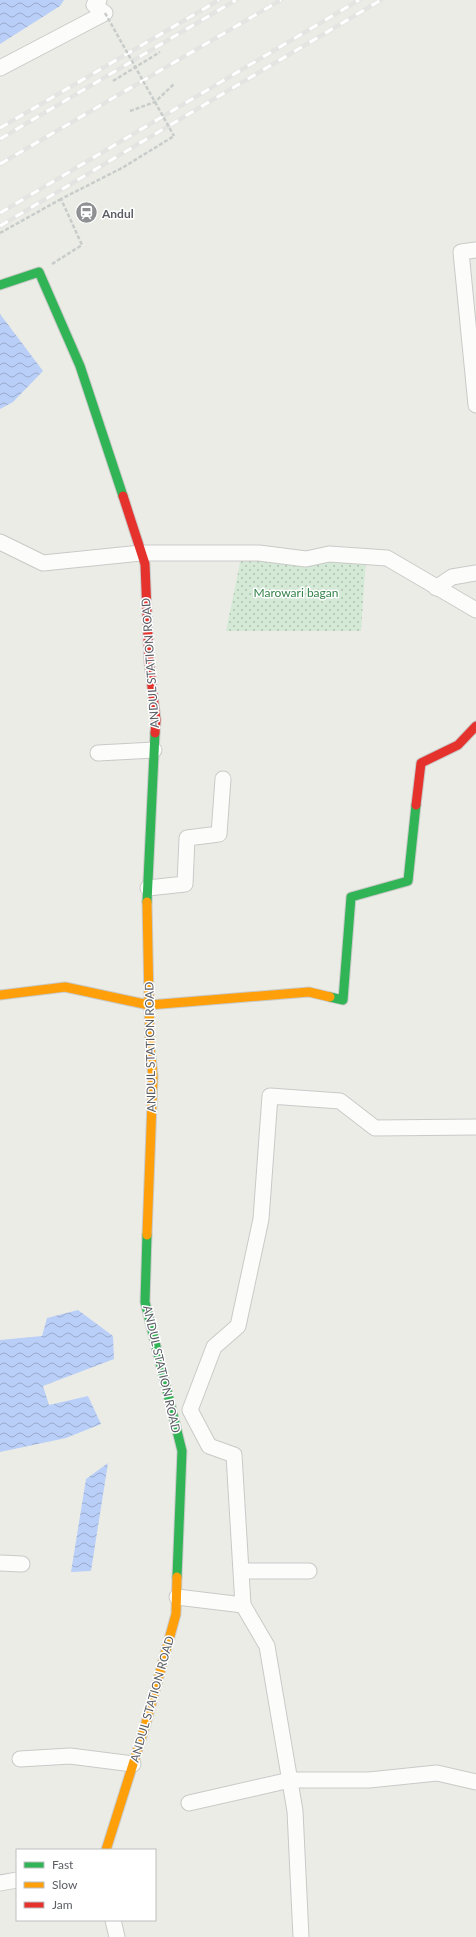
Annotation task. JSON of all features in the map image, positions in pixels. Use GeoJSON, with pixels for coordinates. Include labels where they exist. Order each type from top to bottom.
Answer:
{"type":"FeatureCollection","features":[{"type":"Feature","properties":{"kind":"street"},"geometry":{"type":"LineString","coordinates":[[0,68],[98,4]]}},
{"type":"Feature","properties":{"kind":"street"},"geometry":{"type":"LineString","coordinates":[[476,250],[461,252],[476,405]]}},
{"type":"Feature","properties":{"kind":"street"},"geometry":{"type":"LineString","coordinates":[[0,285],[39,272]]}},
{"type":"Feature","properties":{"kind":"street","name":"ANDUL STATION ROAD"},"geometry":{"type":"LineString","coordinates":[[39,272],[80,366],[145,564],[149,662],[156,720],[148,888],[149,1005],[153,1076],[145,1302],[182,1451],[177,1597],[176,1614],[133,1764],[106,1849]]}},
{"type":"Feature","properties":{"kind":"street"},"geometry":{"type":"LineString","coordinates":[[0,542],[43,563],[141,553],[259,553],[306,558],[329,554],[387,558],[476,610]]}},
{"type":"Feature","properties":{"kind":"street"},"geometry":{"type":"LineString","coordinates":[[436,588],[452,577],[476,573]]}},
{"type":"Feature","properties":{"kind":"street"},"geometry":{"type":"LineString","coordinates":[[0,995],[65,987],[149,1005],[309,992],[344,1000],[352,897],[408,881],[420,763],[458,745],[476,726]]}},
{"type":"Feature","properties":{"kind":"street"},"geometry":{"type":"LineString","coordinates":[[98,753],[154,750]]}},
{"type":"Feature","properties":{"kind":"street"},"geometry":{"type":"LineString","coordinates":[[148,888],[185,884],[188,838],[219,834],[223,779]]}},
{"type":"Feature","properties":{"kind":"street"},"geometry":{"type":"LineString","coordinates":[[301,1937],[295,1811],[267,1646],[243,1605],[234,1455],[209,1446],[190,1410],[214,1347],[238,1326],[261,1219],[270,1096],[340,1101],[375,1128],[476,1127]]}},
{"type":"Feature","properties":{"kind":"street"},"geometry":{"type":"LineString","coordinates":[[0,1563],[22,1564]]}},
{"type":"Feature","properties":{"kind":"street"},"geometry":{"type":"LineString","coordinates":[[242,1570],[309,1571]]}},
{"type":"Feature","properties":{"kind":"street"},"geometry":{"type":"LineString","coordinates":[[177,1597],[243,1605]]}},
{"type":"Feature","properties":{"kind":"street"},"geometry":{"type":"LineString","coordinates":[[20,1759],[70,1756],[133,1764]]}},
{"type":"Feature","properties":{"kind":"street"},"geometry":{"type":"LineString","coordinates":[[188,1803],[290,1780],[369,1780],[437,1773],[476,1782]]}},
{"type":"Feature","properties":{"kind":"street"},"geometry":{"type":"LineString","coordinates":[[0,1883],[16,1880]]}},
{"type":"Feature","properties":{"kind":"street"},"geometry":{"type":"LineString","coordinates":[[113,1921],[117,1937]]}},
{"type":"Feature","properties":{"kind":"path"},"geometry":{"type":"LineString","coordinates":[[0,233],[60,199],[122,168],[174,136],[136,67],[98,4]]}},
{"type":"Feature","properties":{"kind":"path"},"geometry":{"type":"LineString","coordinates":[[113,81],[160,52]]}},
{"type":"Feature","properties":{"kind":"path"},"geometry":{"type":"LineString","coordinates":[[130,111],[155,102],[174,84]]}},
{"type":"Feature","properties":{"kind":"path"},"geometry":{"type":"LineString","coordinates":[[39,272],[82,245],[60,199]]}},
{"type":"Feature","properties":{"kind":"green space","name":"Marowari bagan"},"geometry":{"type":"Polygon","coordinates":[[[242,553],[366,557],[361,631],[226,631],[242,553]]]}},
{"type":"Feature","properties":{"kind":"water"},"geometry":{"type":"Polygon","coordinates":[[[0,0],[64,0],[60,6],[0,44],[0,0]]]}},
{"type":"Feature","properties":{"kind":"water"},"geometry":{"type":"Polygon","coordinates":[[[0,314],[43,371],[13,402],[0,409],[0,314]]]}},
{"type":"Feature","properties":{"kind":"water"},"geometry":{"type":"Polygon","coordinates":[[[78,1310],[113,1336],[114,1359],[43,1386],[49,1405],[88,1396],[101,1424],[66,1438],[0,1452],[0,1340],[42,1336],[47,1318],[78,1310]]]}},
{"type":"Feature","properties":{"kind":"water"},"geometry":{"type":"Polygon","coordinates":[[[108,1463],[91,1571],[71,1572],[86,1479],[108,1463]]]}},
{"type":"Feature","properties":{"kind":"railway"},"geometry":{"type":"LineString","coordinates":[[0,128],[219,0]]}},
{"type":"Feature","properties":{"kind":"railway"},"geometry":{"type":"LineString","coordinates":[[0,139],[236,0]]}},
{"type":"Feature","properties":{"kind":"railway"},"geometry":{"type":"LineString","coordinates":[[0,164],[281,0]]}},
{"type":"Feature","properties":{"kind":"railway"},"geometry":{"type":"LineString","coordinates":[[0,213],[359,0]]}},
{"type":"Feature","properties":{"kind":"railway"},"geometry":{"type":"LineString","coordinates":[[0,226],[381,0]]}},
{"type":"Feature","properties":{"kind":"traffic: fast"},"geometry":{"type":"LineString","coordinates":[[0,285],[39,272],[80,366],[123,496]]}},
{"type":"Feature","properties":{"kind":"traffic: fast"},"geometry":{"type":"LineString","coordinates":[[147,902],[155,733]]}},
{"type":"Feature","properties":{"kind":"traffic: fast"},"geometry":{"type":"LineString","coordinates":[[330,997],[343,1000],[351,897],[408,881],[416,805]]}},
{"type":"Feature","properties":{"kind":"traffic: fast"},"geometry":{"type":"LineString","coordinates":[[147,1235],[145,1302],[182,1451],[177,1577]]}},
{"type":"Feature","properties":{"kind":"traffic: slow"},"geometry":{"type":"LineString","coordinates":[[147,902],[150,1048],[153,1076],[147,1235]]}},
{"type":"Feature","properties":{"kind":"traffic: slow"},"geometry":{"type":"LineString","coordinates":[[0,995],[65,987],[149,1005],[309,992],[330,997]]}},
{"type":"Feature","properties":{"kind":"traffic: slow"},"geometry":{"type":"LineString","coordinates":[[106,1849],[146,1723],[176,1614],[177,1577]]}},
{"type":"Feature","properties":{"kind":"traffic: jam"},"geometry":{"type":"LineString","coordinates":[[123,496],[145,564],[149,662],[156,720],[155,733]]}},
{"type":"Feature","properties":{"kind":"traffic: jam"},"geometry":{"type":"LineString","coordinates":[[416,805],[421,763],[458,745],[476,726]]}},
{"type":"Feature","properties":{"kind":"place","name":"Andul"},"geometry":{"type":"Point","coordinates":[86,213]}}]}
